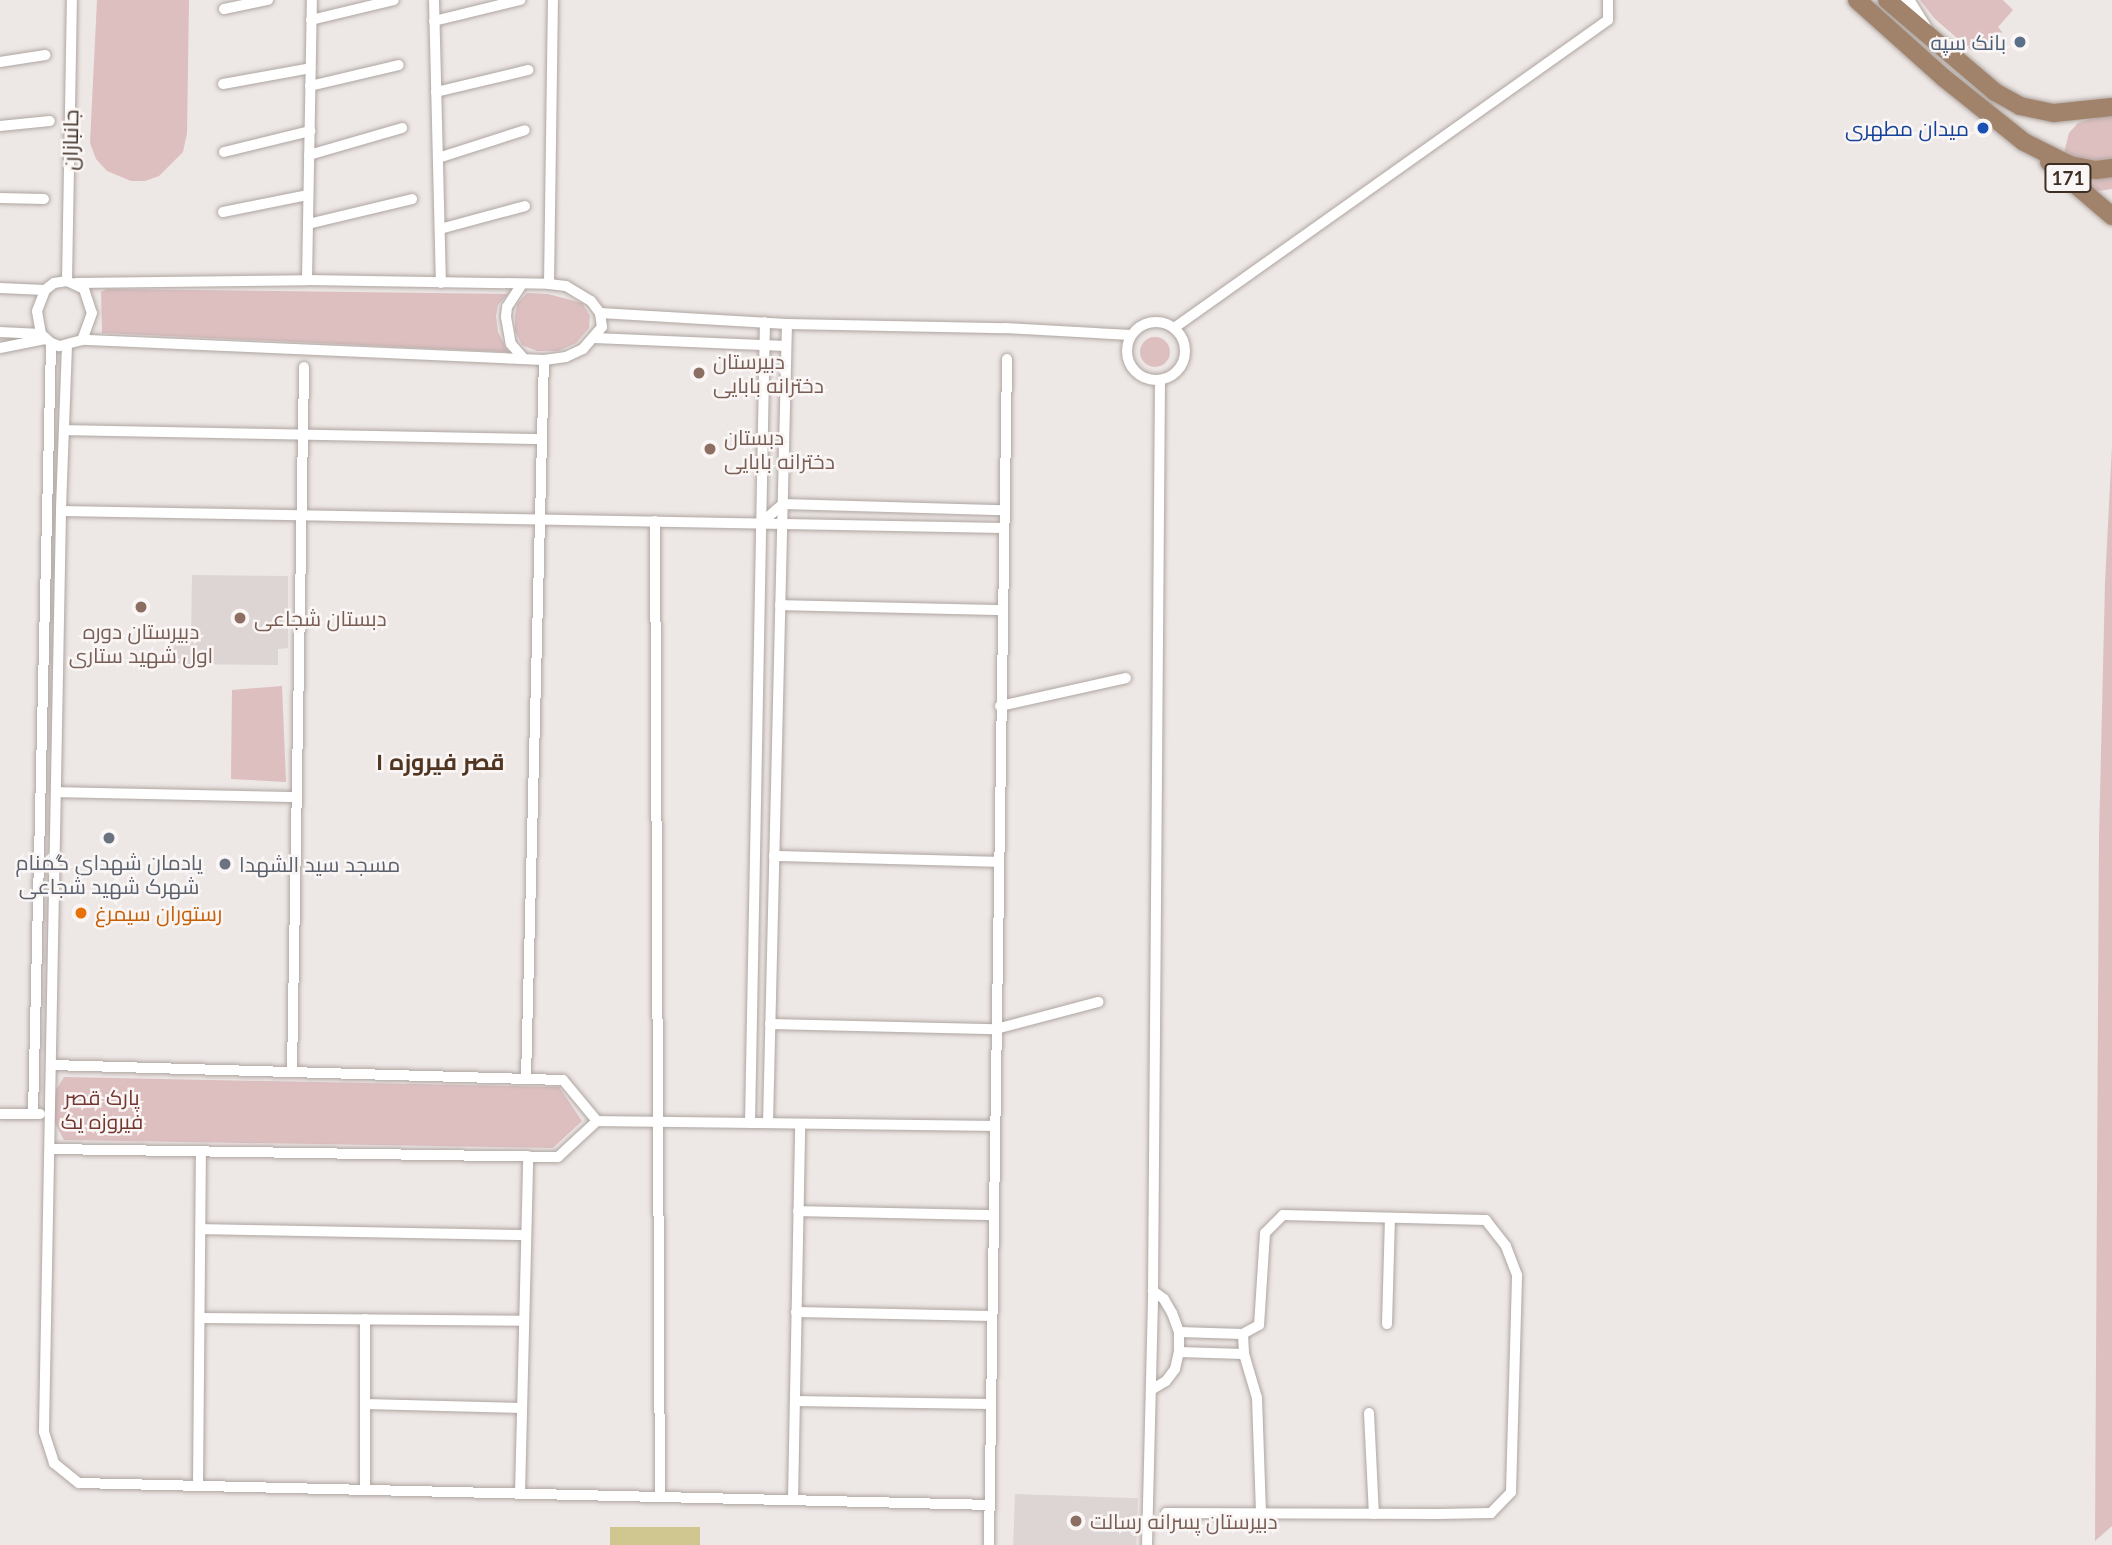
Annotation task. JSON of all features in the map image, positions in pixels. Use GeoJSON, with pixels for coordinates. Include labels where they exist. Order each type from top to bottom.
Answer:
{"type":"FeatureCollection","features":[{"type":"Feature","properties":{"kind":"main road","name":"171"},"geometry":{"type":"LineString","coordinates":[[1857,0],[1944,78],[2112,216]]}},
{"type":"Feature","properties":{"kind":"main road"},"geometry":{"type":"LineString","coordinates":[[1887,0],[1995,92],[2020,106],[2054,113],[2112,107]]}},
{"type":"Feature","properties":{"kind":"main road","name":"171"},"geometry":{"type":"LineString","coordinates":[[2024,142],[2070,165],[2096,170],[2112,169]]}},
{"type":"Feature","properties":{"kind":"street","name":"جانبازان"},"geometry":{"type":"LineString","coordinates":[[71,282],[72,0]]}},
{"type":"Feature","properties":{"kind":"street"},"geometry":{"type":"LineString","coordinates":[[224,9],[268,0]]}},
{"type":"Feature","properties":{"kind":"street"},"geometry":{"type":"LineString","coordinates":[[307,280],[312,0]]}},
{"type":"Feature","properties":{"kind":"street"},"geometry":{"type":"LineString","coordinates":[[311,20],[394,0]]}},
{"type":"Feature","properties":{"kind":"street"},"geometry":{"type":"LineString","coordinates":[[434,0],[442,283]]}},
{"type":"Feature","properties":{"kind":"street"},"geometry":{"type":"LineString","coordinates":[[435,21],[520,0]]}},
{"type":"Feature","properties":{"kind":"street"},"geometry":{"type":"LineString","coordinates":[[549,284],[553,0]]}},
{"type":"Feature","properties":{"kind":"street"},"geometry":{"type":"LineString","coordinates":[[1174,328],[1608,20],[1608,0]]}},
{"type":"Feature","properties":{"kind":"street"},"geometry":{"type":"LineString","coordinates":[[1907,0],[1933,40]]}},
{"type":"Feature","properties":{"kind":"street"},"geometry":{"type":"LineString","coordinates":[[0,62],[45,55]]}},
{"type":"Feature","properties":{"kind":"street"},"geometry":{"type":"LineString","coordinates":[[310,86],[399,65]]}},
{"type":"Feature","properties":{"kind":"street"},"geometry":{"type":"LineString","coordinates":[[223,84],[311,68]]}},
{"type":"Feature","properties":{"kind":"street"},"geometry":{"type":"LineString","coordinates":[[436,92],[528,70]]}},
{"type":"Feature","properties":{"kind":"street"},"geometry":{"type":"LineString","coordinates":[[0,126],[50,121]]}},
{"type":"Feature","properties":{"kind":"street"},"geometry":{"type":"LineString","coordinates":[[309,155],[402,128]]}},
{"type":"Feature","properties":{"kind":"street"},"geometry":{"type":"LineString","coordinates":[[438,158],[525,130]]}},
{"type":"Feature","properties":{"kind":"street"},"geometry":{"type":"LineString","coordinates":[[224,152],[310,131]]}},
{"type":"Feature","properties":{"kind":"street"},"geometry":{"type":"LineString","coordinates":[[223,212],[308,195]]}},
{"type":"Feature","properties":{"kind":"street"},"geometry":{"type":"LineString","coordinates":[[0,198],[44,199]]}},
{"type":"Feature","properties":{"kind":"street"},"geometry":{"type":"LineString","coordinates":[[308,224],[412,199]]}},
{"type":"Feature","properties":{"kind":"street"},"geometry":{"type":"LineString","coordinates":[[440,229],[525,206]]}},
{"type":"Feature","properties":{"kind":"street"},"geometry":{"type":"LineString","coordinates":[[0,332],[45,339],[67,345],[82,340],[544,360],[566,357],[583,349],[602,327],[600,313],[580,291],[549,284],[307,280],[71,282],[54,283],[45,290],[37,311],[45,339],[33,1114]]}},
{"type":"Feature","properties":{"kind":"street"},"geometry":{"type":"LineString","coordinates":[[71,282],[91,302],[92,313],[82,340]]}},
{"type":"Feature","properties":{"kind":"street"},"geometry":{"type":"LineString","coordinates":[[522,284],[507,307],[506,325],[511,344],[524,359]]}},
{"type":"Feature","properties":{"kind":"street"},"geometry":{"type":"LineString","coordinates":[[0,288],[45,290]]}},
{"type":"Feature","properties":{"kind":"street"},"geometry":{"type":"LineString","coordinates":[[600,313],[787,324],[1005,328],[1131,335]]}},
{"type":"Feature","properties":{"kind":"street"},"geometry":{"type":"LineString","coordinates":[[750,1123],[765,322]]}},
{"type":"Feature","properties":{"kind":"street"},"geometry":{"type":"LineString","coordinates":[[1156,322],[1174,328],[1184,344],[1183,363],[1169,377],[1160,380],[1141,376],[1128,362],[1127,344],[1131,335],[1138,328],[1156,322]]}},
{"type":"Feature","properties":{"kind":"street"},"geometry":{"type":"LineString","coordinates":[[768,1123],[787,324]]}},
{"type":"Feature","properties":{"kind":"street"},"geometry":{"type":"LineString","coordinates":[[594,338],[786,346]]}},
{"type":"Feature","properties":{"kind":"street"},"geometry":{"type":"LineString","coordinates":[[0,348],[45,339]]}},
{"type":"Feature","properties":{"kind":"street"},"geometry":{"type":"LineString","coordinates":[[67,345],[61,510],[44,1432],[54,1463],[79,1483],[989,1505]]}},
{"type":"Feature","properties":{"kind":"street"},"geometry":{"type":"LineString","coordinates":[[989,1545],[1007,359]]}},
{"type":"Feature","properties":{"kind":"street"},"geometry":{"type":"LineString","coordinates":[[526,1079],[544,360]]}},
{"type":"Feature","properties":{"kind":"street"},"geometry":{"type":"LineString","coordinates":[[292,1072],[304,367]]}},
{"type":"Feature","properties":{"kind":"street"},"geometry":{"type":"LineString","coordinates":[[1147,1545],[1153,1291],[1160,380]]}},
{"type":"Feature","properties":{"kind":"street"},"geometry":{"type":"LineString","coordinates":[[64,430],[542,439]]}},
{"type":"Feature","properties":{"kind":"street"},"geometry":{"type":"LineString","coordinates":[[761,523],[783,504],[1003,510]]}},
{"type":"Feature","properties":{"kind":"street"},"geometry":{"type":"LineString","coordinates":[[61,510],[1003,528]]}},
{"type":"Feature","properties":{"kind":"street"},"geometry":{"type":"LineString","coordinates":[[655,521],[660,1497]]}},
{"type":"Feature","properties":{"kind":"street"},"geometry":{"type":"LineString","coordinates":[[780,605],[1002,610]]}},
{"type":"Feature","properties":{"kind":"street"},"geometry":{"type":"LineString","coordinates":[[1000,706],[1126,678]]}},
{"type":"Feature","properties":{"kind":"street"},"geometry":{"type":"LineString","coordinates":[[56,792],[296,797]]}},
{"type":"Feature","properties":{"kind":"street"},"geometry":{"type":"LineString","coordinates":[[774,856],[998,862]]}},
{"type":"Feature","properties":{"kind":"street"},"geometry":{"type":"LineString","coordinates":[[771,1024],[996,1029],[1098,1002]]}},
{"type":"Feature","properties":{"kind":"street"},"geometry":{"type":"LineString","coordinates":[[51,1065],[563,1080],[597,1121]]}},
{"type":"Feature","properties":{"kind":"street"},"geometry":{"type":"LineString","coordinates":[[0,1114],[50,1114]]}},
{"type":"Feature","properties":{"kind":"street"},"geometry":{"type":"LineString","coordinates":[[50,1149],[558,1157],[597,1121],[995,1126]]}},
{"type":"Feature","properties":{"kind":"street"},"geometry":{"type":"LineString","coordinates":[[793,1500],[800,1124]]}},
{"type":"Feature","properties":{"kind":"street"},"geometry":{"type":"LineString","coordinates":[[198,1486],[201,1152]]}},
{"type":"Feature","properties":{"kind":"street"},"geometry":{"type":"LineString","coordinates":[[520,1494],[528,1156]]}},
{"type":"Feature","properties":{"kind":"street"},"geometry":{"type":"LineString","coordinates":[[798,1211],[993,1215]]}},
{"type":"Feature","properties":{"kind":"street"},"geometry":{"type":"LineString","coordinates":[[1166,1513],[1491,1513],[1511,1492],[1514,1456],[1517,1275],[1506,1246],[1486,1220],[1283,1215],[1265,1233],[1259,1325],[1243,1334],[1179,1332]]}},
{"type":"Feature","properties":{"kind":"street"},"geometry":{"type":"LineString","coordinates":[[1388,1324],[1390,1218]]}},
{"type":"Feature","properties":{"kind":"street"},"geometry":{"type":"LineString","coordinates":[[201,1229],[526,1235]]}},
{"type":"Feature","properties":{"kind":"street"},"geometry":{"type":"LineString","coordinates":[[1151,1390],[1166,1381],[1175,1369],[1179,1352],[1179,1332],[1164,1299],[1153,1291]]}},
{"type":"Feature","properties":{"kind":"street"},"geometry":{"type":"LineString","coordinates":[[796,1311],[992,1316]]}},
{"type":"Feature","properties":{"kind":"street"},"geometry":{"type":"LineString","coordinates":[[200,1318],[524,1321]]}},
{"type":"Feature","properties":{"kind":"street"},"geometry":{"type":"LineString","coordinates":[[365,1319],[365,1490]]}},
{"type":"Feature","properties":{"kind":"street"},"geometry":{"type":"LineString","coordinates":[[1243,1334],[1244,1354],[1257,1398],[1261,1514]]}},
{"type":"Feature","properties":{"kind":"street"},"geometry":{"type":"LineString","coordinates":[[1179,1352],[1244,1354]]}},
{"type":"Feature","properties":{"kind":"street"},"geometry":{"type":"LineString","coordinates":[[795,1401],[991,1404]]}},
{"type":"Feature","properties":{"kind":"street"},"geometry":{"type":"LineString","coordinates":[[365,1404],[522,1408]]}},
{"type":"Feature","properties":{"kind":"street"},"geometry":{"type":"LineString","coordinates":[[1369,1413],[1374,1514]]}},
{"type":"Feature","properties":{"kind":"shaded area","name":"دبستان شجاعی"},"geometry":{"type":"Polygon","coordinates":[[[192,575],[288,576],[288,648],[278,649],[278,665],[171,664],[171,644],[191,644],[192,575]]]}},
{"type":"Feature","properties":{"kind":"shaded area","name":"دبیرستان پسرانه رسالت"},"geometry":{"type":"Polygon","coordinates":[[[1015,1494],[1138,1498],[1136,1545],[1013,1545],[1015,1494]]]}},
{"type":"Feature","properties":{"kind":"shaded area"},"geometry":{"type":"Polygon","coordinates":[[[610,1527],[700,1527],[700,1545],[610,1545],[610,1527]]]}},
{"type":"Feature","properties":{"kind":"green space"},"geometry":{"type":"Polygon","coordinates":[[[97,0],[189,0],[187,133],[183,152],[159,176],[145,181],[131,181],[107,171],[96,159],[90,143],[97,0]]]}},
{"type":"Feature","properties":{"kind":"green space"},"geometry":{"type":"Polygon","coordinates":[[[1920,0],[2003,0],[2013,10],[1998,27],[2002,32],[1987,49],[1972,51],[1935,19],[1920,0]]]}},
{"type":"Feature","properties":{"kind":"green space"},"geometry":{"type":"Polygon","coordinates":[[[2102,115],[2112,117],[2112,189],[2098,191],[2085,187],[2063,157],[2069,133],[2078,123],[2102,115]]]}},
{"type":"Feature","properties":{"kind":"green space"},"geometry":{"type":"Polygon","coordinates":[[[107,289],[508,294],[498,305],[496,316],[498,332],[508,352],[102,333],[101,292],[107,289]]]}},
{"type":"Feature","properties":{"kind":"green space"},"geometry":{"type":"Polygon","coordinates":[[[527,293],[548,294],[582,303],[590,316],[589,328],[576,343],[558,351],[537,351],[522,345],[515,331],[515,316],[517,304],[527,293]]]}},
{"type":"Feature","properties":{"kind":"green space"},"geometry":{"type":"Polygon","coordinates":[[[1155,337],[1161,338],[1169,346],[1169,358],[1161,366],[1155,367],[1149,366],[1141,358],[1140,352],[1141,346],[1149,338],[1155,337]]]}},
{"type":"Feature","properties":{"kind":"green space"},"geometry":{"type":"Polygon","coordinates":[[[2112,446],[2112,1526],[2095,1541],[2099,838],[2105,583],[2112,446]]]}},
{"type":"Feature","properties":{"kind":"green space"},"geometry":{"type":"Polygon","coordinates":[[[282,686],[286,782],[231,779],[232,690],[282,686]]]}},
{"type":"Feature","properties":{"kind":"green space","name":"پارک قصر فیروزه یک"},"geometry":{"type":"Polygon","coordinates":[[[64,1077],[559,1087],[582,1121],[553,1148],[64,1140],[46,1106],[64,1077]]]}},
{"type":"Feature","properties":{"kind":"place","name":"بانک سپه"},"geometry":{"type":"Point","coordinates":[2020,42]}},
{"type":"Feature","properties":{"kind":"place","name":"میدان مطهری"},"geometry":{"type":"Point","coordinates":[1983,128]}},
{"type":"Feature","properties":{"kind":"place","name":"دبیرستان دخترانه بابایی"},"geometry":{"type":"Point","coordinates":[699,373]}},
{"type":"Feature","properties":{"kind":"place","name":"دبستان دخترانه بابایی"},"geometry":{"type":"Point","coordinates":[710,449]}},
{"type":"Feature","properties":{"kind":"place","name":"دبیرستان دوره اول شهید ستاری"},"geometry":{"type":"Point","coordinates":[141,607]}},
{"type":"Feature","properties":{"kind":"place","name":"دبستان شجاعی"},"geometry":{"type":"Point","coordinates":[240,618]}},
{"type":"Feature","properties":{"kind":"place","name":"یادمان شهدای گمنام شهرک شهید شجاعی"},"geometry":{"type":"Point","coordinates":[109,838]}},
{"type":"Feature","properties":{"kind":"place","name":"مسجد سید الشهدا"},"geometry":{"type":"Point","coordinates":[225,864]}},
{"type":"Feature","properties":{"kind":"place","name":"رستوران سیمرغ"},"geometry":{"type":"Point","coordinates":[81,913]}},
{"type":"Feature","properties":{"kind":"place","name":"دبیرستان پسرانه رسالت"},"geometry":{"type":"Point","coordinates":[1076,1521]}},
{"type":"Feature","properties":{"kind":"district","name":"قصر فیروزه ۱"},"geometry":{"type":"Point","coordinates":[440,761]}}]}
